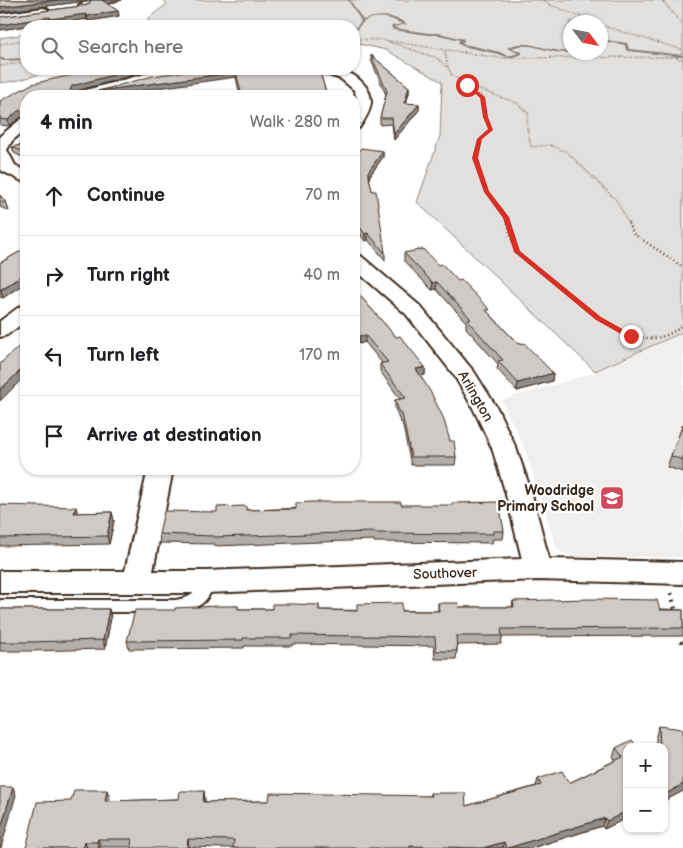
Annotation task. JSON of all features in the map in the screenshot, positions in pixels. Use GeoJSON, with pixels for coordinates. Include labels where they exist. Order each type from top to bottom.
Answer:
{"type":"FeatureCollection","features":[{"type":"Feature","properties":{"kind":"street"},"geometry":{"type":"LineString","coordinates":[[0,17],[55,10]]}},
{"type":"Feature","properties":{"kind":"street"},"geometry":{"type":"LineString","coordinates":[[102,90],[159,75]]}},
{"type":"Feature","properties":{"kind":"street"},"geometry":{"type":"LineString","coordinates":[[341,75],[350,78],[360,87],[365,99],[360,111]]}},
{"type":"Feature","properties":{"kind":"street"},"geometry":{"type":"LineString","coordinates":[[20,127],[5,139],[0,151],[8,168],[20,175]]}},
{"type":"Feature","properties":{"kind":"street","name":"Arlington"},"geometry":{"type":"LineString","coordinates":[[360,265],[413,310],[464,373],[504,448],[518,491],[538,569]]}},
{"type":"Feature","properties":{"kind":"street"},"geometry":{"type":"LineString","coordinates":[[0,331],[20,316]]}},
{"type":"Feature","properties":{"kind":"street"},"geometry":{"type":"LineString","coordinates":[[137,582],[159,475]]}},
{"type":"Feature","properties":{"kind":"street","name":"Southover"},"geometry":{"type":"LineString","coordinates":[[2,593],[137,582],[206,582],[538,569],[675,573]]}},
{"type":"Feature","properties":{"kind":"lane","name":"Southover"},"geometry":{"type":"LineString","coordinates":[[2,593],[176,606],[193,603],[203,595],[206,582]]}},
{"type":"Feature","properties":{"kind":"path"},"geometry":{"type":"LineString","coordinates":[[544,0],[550,5],[576,15]]}},
{"type":"Feature","properties":{"kind":"path"},"geometry":{"type":"LineString","coordinates":[[662,0],[683,25]]}},
{"type":"Feature","properties":{"kind":"path"},"geometry":{"type":"LineString","coordinates":[[608,28],[683,51]]}},
{"type":"Feature","properties":{"kind":"path"},"geometry":{"type":"LineString","coordinates":[[360,39],[382,40],[464,55],[514,59],[676,57],[683,60]]}},
{"type":"Feature","properties":{"kind":"path"},"geometry":{"type":"LineString","coordinates":[[382,40],[437,58],[448,68],[452,75],[483,97],[485,117],[491,130],[480,139],[475,158],[486,192],[506,217],[517,252],[599,318],[631,336],[655,339],[678,329],[683,324]]}},
{"type":"Feature","properties":{"kind":"path"},"geometry":{"type":"LineString","coordinates":[[0,44],[20,41]]}},
{"type":"Feature","properties":{"kind":"path"},"geometry":{"type":"LineString","coordinates":[[445,50],[448,68]]}},
{"type":"Feature","properties":{"kind":"path"},"geometry":{"type":"LineString","coordinates":[[676,57],[683,51]]}},
{"type":"Feature","properties":{"kind":"path"},"geometry":{"type":"LineString","coordinates":[[0,66],[20,63]]}},
{"type":"Feature","properties":{"kind":"path"},"geometry":{"type":"LineString","coordinates":[[467,85],[517,103],[528,113],[527,128],[531,147],[550,145],[567,152],[617,201],[634,234],[683,267]]}},
{"type":"Feature","properties":{"kind":"path"},"geometry":{"type":"LineString","coordinates":[[675,573],[677,618]]}},
{"type":"Feature","properties":{"kind":"path"},"geometry":{"type":"LineString","coordinates":[[679,628],[683,646]]}},
{"type":"Feature","properties":{"kind":"shaded area"},"geometry":{"type":"Polygon","coordinates":[[[163,0],[683,0],[683,332],[595,371],[417,202],[440,136],[442,82],[386,50],[360,44],[360,20],[147,19],[167,4],[163,0]]]}},
{"type":"Feature","properties":{"kind":"shaded area"},"geometry":{"type":"Polygon","coordinates":[[[20,35],[20,75],[38,75],[0,83],[0,38],[20,35]]]}},
{"type":"Feature","properties":{"kind":"shaded area","name":"Woodridge Primary School"},"geometry":{"type":"Polygon","coordinates":[[[683,332],[683,557],[574,557],[558,551],[523,444],[501,400],[594,373],[683,332]]]}},
{"type":"Feature","properties":{"kind":"building"},"geometry":{"type":"Polygon","coordinates":[[[0,0],[57,0],[0,7],[0,0]]]}},
{"type":"Feature","properties":{"kind":"building"},"geometry":{"type":"Polygon","coordinates":[[[102,0],[118,11],[87,16],[86,14],[51,19],[50,17],[20,20],[20,22],[0,25],[0,17],[88,5],[91,1],[102,0]]]}},
{"type":"Feature","properties":{"kind":"building"},"geometry":{"type":"Polygon","coordinates":[[[371,55],[409,87],[404,103],[419,104],[394,134],[392,118],[380,118],[387,91],[371,55]]]}},
{"type":"Feature","properties":{"kind":"building"},"geometry":{"type":"Polygon","coordinates":[[[71,75],[113,75],[72,86],[70,90],[21,90],[32,84],[71,75]]]}},
{"type":"Feature","properties":{"kind":"building"},"geometry":{"type":"Polygon","coordinates":[[[159,75],[214,75],[102,90],[159,75]]]}},
{"type":"Feature","properties":{"kind":"building"},"geometry":{"type":"Polygon","coordinates":[[[237,75],[321,75],[325,90],[240,90],[237,75]]]}},
{"type":"Feature","properties":{"kind":"building"},"geometry":{"type":"Polygon","coordinates":[[[20,90],[20,111],[8,120],[0,119],[0,101],[20,90]]]}},
{"type":"Feature","properties":{"kind":"building"},"geometry":{"type":"Polygon","coordinates":[[[20,145],[20,150],[12,147],[20,145]]]}},
{"type":"Feature","properties":{"kind":"building"},"geometry":{"type":"Polygon","coordinates":[[[360,149],[383,151],[368,172],[372,191],[376,191],[385,253],[368,233],[365,234],[360,227],[360,149]]]}},
{"type":"Feature","properties":{"kind":"building"},"geometry":{"type":"Polygon","coordinates":[[[0,195],[7,204],[0,201],[0,195]]]}},
{"type":"Feature","properties":{"kind":"building"},"geometry":{"type":"Polygon","coordinates":[[[423,249],[438,265],[442,264],[458,281],[461,280],[490,310],[486,310],[518,344],[524,343],[553,373],[518,383],[498,361],[503,360],[467,320],[471,319],[437,282],[433,283],[404,253],[423,249]]]}},
{"type":"Feature","properties":{"kind":"building"},"geometry":{"type":"Polygon","coordinates":[[[20,251],[20,277],[0,290],[0,263],[20,251]]]}},
{"type":"Feature","properties":{"kind":"building"},"geometry":{"type":"Polygon","coordinates":[[[360,296],[396,337],[400,336],[425,367],[416,369],[443,417],[450,441],[454,441],[456,457],[411,457],[402,414],[400,414],[395,400],[406,398],[380,364],[388,362],[365,335],[360,336],[360,296]]]}},
{"type":"Feature","properties":{"kind":"building"},"geometry":{"type":"Polygon","coordinates":[[[20,346],[20,371],[0,390],[0,364],[20,346]]]}},
{"type":"Feature","properties":{"kind":"building"},"geometry":{"type":"Polygon","coordinates":[[[683,424],[683,460],[671,456],[683,424]]]}},
{"type":"Feature","properties":{"kind":"building"},"geometry":{"type":"Polygon","coordinates":[[[401,502],[401,505],[452,505],[452,503],[499,502],[504,531],[493,531],[493,534],[374,532],[214,537],[159,534],[164,511],[217,512],[217,507],[246,506],[246,510],[296,509],[296,503],[401,502]]]}},
{"type":"Feature","properties":{"kind":"building"},"geometry":{"type":"Polygon","coordinates":[[[0,505],[76,507],[74,513],[112,512],[107,536],[0,538],[0,505]]]}},
{"type":"Feature","properties":{"kind":"building"},"geometry":{"type":"Polygon","coordinates":[[[657,600],[660,610],[683,610],[683,628],[501,629],[502,636],[456,636],[457,651],[436,651],[435,637],[292,635],[292,638],[243,638],[243,640],[127,641],[135,610],[175,610],[175,608],[218,606],[238,606],[238,609],[272,609],[272,604],[294,604],[319,605],[319,610],[357,611],[357,604],[402,603],[402,611],[439,611],[438,603],[458,603],[459,607],[514,607],[513,601],[657,600]]]}},
{"type":"Feature","properties":{"kind":"building"},"geometry":{"type":"Polygon","coordinates":[[[0,609],[109,609],[103,640],[0,642],[0,609]]]}},
{"type":"Feature","properties":{"kind":"building"},"geometry":{"type":"Polygon","coordinates":[[[659,726],[683,729],[683,784],[668,793],[668,743],[660,743],[659,726]]]}},
{"type":"Feature","properties":{"kind":"building"},"geometry":{"type":"Polygon","coordinates":[[[623,744],[623,757],[616,748],[623,744]]]}},
{"type":"Feature","properties":{"kind":"building"},"geometry":{"type":"Polygon","coordinates":[[[623,757],[623,813],[607,821],[605,818],[508,848],[504,842],[483,848],[410,846],[410,848],[233,848],[234,840],[188,839],[187,848],[131,848],[132,839],[98,839],[97,842],[85,842],[83,848],[26,848],[37,802],[71,801],[74,790],[107,790],[105,801],[179,799],[180,791],[204,791],[203,802],[269,801],[270,793],[431,796],[430,793],[465,793],[466,806],[541,785],[538,779],[562,771],[569,783],[623,757]]]}},
{"type":"Feature","properties":{"kind":"building"},"geometry":{"type":"Polygon","coordinates":[[[0,787],[13,787],[0,831],[0,787]]]}},
{"type":"Feature","properties":{"kind":"waterway"},"geometry":{"type":"LineString","coordinates":[[349,0],[362,21]]}},
{"type":"Feature","properties":{"kind":"waterway"},"geometry":{"type":"LineString","coordinates":[[360,24],[369,18],[385,17],[405,24],[392,27],[394,29],[439,34],[463,40],[460,42],[463,45],[507,56],[521,53],[509,48],[520,45],[536,46],[563,53]]}},
{"type":"Feature","properties":{"kind":"waterway"},"geometry":{"type":"LineString","coordinates":[[608,41],[626,44],[628,50],[683,56]]}},
{"type":"Feature","properties":{"kind":"waterway"},"geometry":{"type":"LineString","coordinates":[[0,58],[3,60],[20,59]]}},
{"type":"Feature","properties":{"kind":"place","name":"Woodridge Primary School"},"geometry":{"type":"Point","coordinates":[612,498]}},
{"type":"Feature","properties":{"kind":"route"},"geometry":{"type":"LineString","coordinates":[[467,85],[483,97],[485,117],[491,130],[480,139],[475,158],[486,192],[506,217],[517,252],[599,318],[631,336]]}}]}
